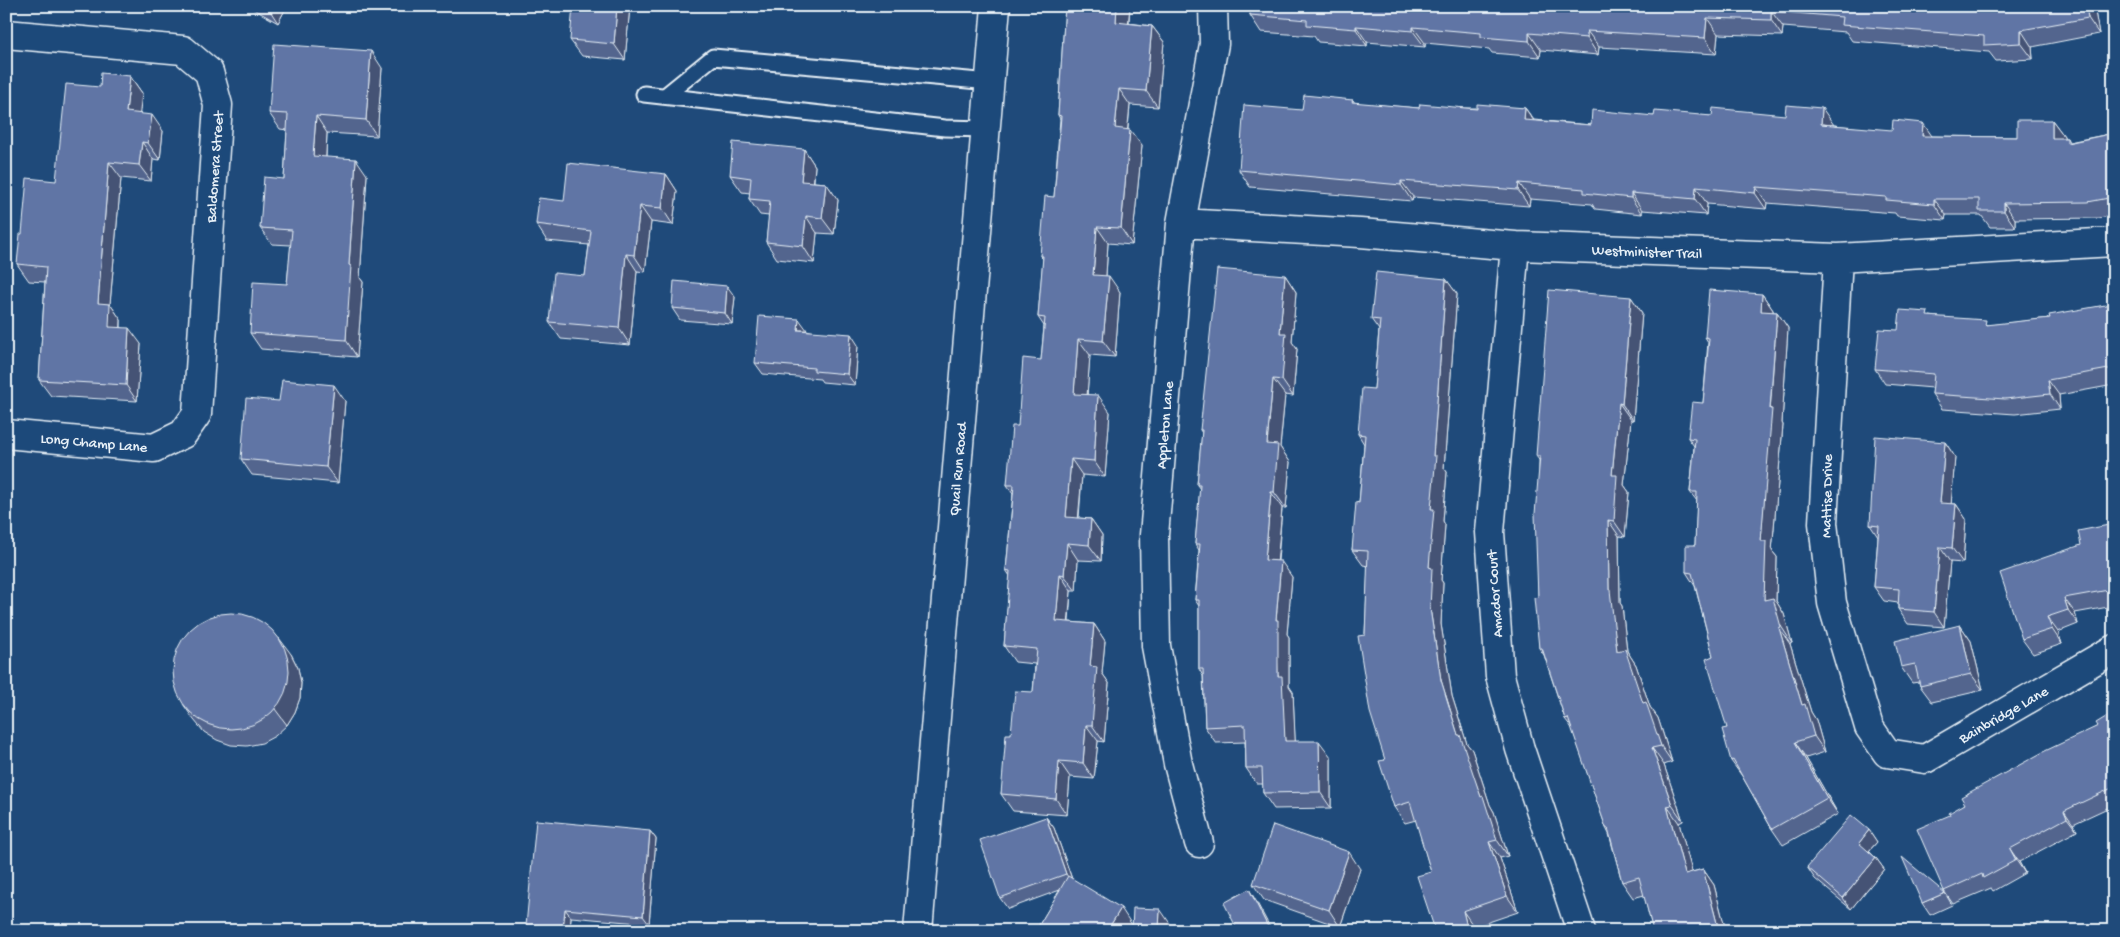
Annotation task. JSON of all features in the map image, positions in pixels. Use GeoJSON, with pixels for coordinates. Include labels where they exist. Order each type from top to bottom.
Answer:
{"type":"FeatureCollection","features":[{"type":"Feature","properties":{"kind":"street","name":"Quail Run Road"},"geometry":{"type":"LineString","coordinates":[[918,931],[996,6]]}},
{"type":"Feature","properties":{"kind":"street","name":"Appleton Lane"},"geometry":{"type":"LineString","coordinates":[[1199,843],[1178,764],[1156,646],[1154,535],[1182,223],[1214,44],[1213,6]]}},
{"type":"Feature","properties":{"kind":"street","name":"Baldomera Street"},"geometry":{"type":"LineString","coordinates":[[6,34],[183,50],[209,72],[218,105],[197,414]]}},
{"type":"Feature","properties":{"kind":"street","name":"Westminister Trail"},"geometry":{"type":"LineString","coordinates":[[1182,223],[1360,233],[1515,246],[1838,258],[2114,242]]}},
{"type":"Feature","properties":{"kind":"street","name":"Amador Court"},"geometry":{"type":"LineString","coordinates":[[1515,246],[1490,532],[1500,676],[1520,749],[1581,931]]}},
{"type":"Feature","properties":{"kind":"street","name":"Mattise Drive"},"geometry":{"type":"LineString","coordinates":[[1838,258],[1824,532],[1832,603],[1869,727],[1887,753]]}},
{"type":"Feature","properties":{"kind":"street","name":"Long Champ Lane"},"geometry":{"type":"LineString","coordinates":[[6,434],[154,448],[183,434],[197,414]]}},
{"type":"Feature","properties":{"kind":"street","name":"Bainbridge Lane"},"geometry":{"type":"LineString","coordinates":[[1887,753],[1925,759],[2114,649]]}},
{"type":"Feature","properties":{"kind":"lane"},"geometry":{"type":"LineString","coordinates":[[665,96],[713,57],[990,82]]}},
{"type":"Feature","properties":{"kind":"lane"},"geometry":{"type":"LineString","coordinates":[[644,94],[945,128],[986,129]]}},
{"type":"Feature","properties":{"kind":"building"},"geometry":{"type":"Polygon","coordinates":[[[573,6],[617,6],[614,44],[570,40],[573,6]]]}},
{"type":"Feature","properties":{"kind":"building"},"geometry":{"type":"Polygon","coordinates":[[[1065,6],[1117,6],[1116,22],[1152,26],[1146,91],[1119,89],[1115,128],[1130,130],[1121,228],[1097,227],[1093,275],[1109,276],[1103,341],[1078,339],[1074,394],[1098,395],[1094,461],[1071,459],[1066,517],[1091,519],[1089,545],[1067,543],[1064,575],[1060,574],[1056,621],[1094,624],[1090,666],[1097,667],[1092,725],[1086,725],[1083,763],[1059,761],[1056,799],[1001,794],[1006,734],[1011,734],[1015,691],[1033,692],[1037,649],[1004,646],[1010,571],[1006,570],[1014,485],[1007,485],[1012,426],[1018,426],[1023,358],[1041,360],[1045,318],[1038,317],[1043,256],[1040,256],[1045,196],[1054,197],[1061,116],[1058,115],[1065,6]]]}},
{"type":"Feature","properties":{"kind":"building"},"geometry":{"type":"Polygon","coordinates":[[[1251,6],[2086,6],[2088,18],[2021,30],[2021,43],[1984,45],[1984,36],[1841,25],[1842,17],[1771,11],[1771,20],[1707,18],[1705,38],[1587,31],[1587,38],[1529,33],[1529,41],[1481,37],[1481,33],[1413,27],[1413,31],[1356,26],[1356,29],[1307,25],[1307,20],[1250,15],[1251,6]]]}},
{"type":"Feature","properties":{"kind":"building"},"geometry":{"type":"Polygon","coordinates":[[[274,44],[371,51],[366,120],[316,116],[313,156],[356,159],[346,340],[250,333],[253,282],[287,284],[292,230],[260,228],[264,177],[284,179],[288,114],[269,113],[274,44]]]}},
{"type":"Feature","properties":{"kind":"building"},"geometry":{"type":"Polygon","coordinates":[[[101,73],[130,76],[126,112],[152,115],[148,143],[142,142],[139,165],[109,162],[98,303],[110,304],[109,327],[129,328],[126,385],[39,380],[46,267],[17,264],[20,234],[22,234],[27,178],[56,181],[66,84],[100,87],[101,73]]]}},
{"type":"Feature","properties":{"kind":"building"},"geometry":{"type":"Polygon","coordinates":[[[1304,95],[1353,100],[1352,102],[1419,108],[1420,104],[1477,109],[1477,104],[1525,108],[1524,120],[1591,125],[1592,110],[1654,116],[1655,111],[1712,116],[1713,108],[1785,115],[1786,105],[1822,108],[1821,124],[1892,130],[1893,120],[1923,123],[1922,136],[2017,137],[2017,120],[2052,120],[2052,138],[2067,138],[2067,143],[2114,133],[2114,197],[2088,202],[2004,203],[2004,211],[1979,211],[1979,199],[1934,199],[1934,204],[1886,200],[1886,197],[1756,187],[1755,193],[1696,187],[1695,199],[1631,193],[1631,198],[1584,193],[1584,189],[1519,183],[1518,190],[1401,181],[1401,185],[1239,170],[1244,105],[1302,110],[1304,95]]]}},
{"type":"Feature","properties":{"kind":"building"},"geometry":{"type":"Polygon","coordinates":[[[733,142],[804,149],[801,181],[826,183],[822,218],[806,216],[803,246],[766,242],[770,201],[749,199],[751,178],[730,175],[733,142]]]}},
{"type":"Feature","properties":{"kind":"building"},"geometry":{"type":"Polygon","coordinates":[[[568,163],[666,174],[662,208],[640,206],[634,255],[626,254],[619,328],[549,322],[554,273],[585,276],[591,231],[536,224],[539,198],[564,201],[568,163]]]}},
{"type":"Feature","properties":{"kind":"building"},"geometry":{"type":"Polygon","coordinates":[[[1217,269],[1285,275],[1280,333],[1286,333],[1282,380],[1273,379],[1267,444],[1278,445],[1274,492],[1271,492],[1265,560],[1281,561],[1276,620],[1278,620],[1278,676],[1282,676],[1285,741],[1319,741],[1320,792],[1263,793],[1262,768],[1246,768],[1245,725],[1205,727],[1203,669],[1199,669],[1199,600],[1195,600],[1200,544],[1195,544],[1200,485],[1197,485],[1202,430],[1200,430],[1217,269]]]}},
{"type":"Feature","properties":{"kind":"building"},"geometry":{"type":"Polygon","coordinates":[[[1376,272],[1446,279],[1433,456],[1436,456],[1431,509],[1434,509],[1429,567],[1432,568],[1430,608],[1441,680],[1458,735],[1460,735],[1481,797],[1483,796],[1497,840],[1489,842],[1507,896],[1463,911],[1468,931],[1434,931],[1417,876],[1431,872],[1410,802],[1394,807],[1379,761],[1385,760],[1370,712],[1358,636],[1365,635],[1368,551],[1352,550],[1356,502],[1359,503],[1365,435],[1358,434],[1362,388],[1374,389],[1380,320],[1371,319],[1376,272]]]}},
{"type":"Feature","properties":{"kind":"building"},"geometry":{"type":"Polygon","coordinates":[[[674,281],[727,286],[725,313],[672,308],[674,281]]]}},
{"type":"Feature","properties":{"kind":"building"},"geometry":{"type":"Polygon","coordinates":[[[1549,290],[1631,297],[1622,404],[1619,403],[1612,475],[1617,475],[1614,521],[1608,520],[1609,590],[1617,651],[1625,649],[1643,703],[1646,702],[1661,746],[1652,748],[1672,805],[1667,806],[1685,874],[1703,869],[1719,931],[1653,931],[1639,877],[1622,882],[1608,828],[1606,828],[1568,718],[1565,719],[1542,648],[1539,648],[1534,598],[1538,597],[1535,514],[1540,456],[1536,456],[1549,290]]]}},
{"type":"Feature","properties":{"kind":"building"},"geometry":{"type":"Polygon","coordinates":[[[1709,290],[1762,294],[1761,311],[1777,312],[1770,409],[1772,409],[1761,541],[1766,541],[1764,600],[1773,598],[1781,627],[1779,628],[1802,705],[1805,704],[1814,736],[1795,742],[1827,798],[1772,829],[1733,760],[1731,761],[1722,729],[1727,728],[1706,659],[1713,656],[1692,573],[1686,572],[1686,545],[1695,545],[1697,492],[1690,492],[1695,439],[1688,438],[1692,402],[1703,403],[1709,338],[1705,337],[1709,290]]]}},
{"type":"Feature","properties":{"kind":"building"},"geometry":{"type":"Polygon","coordinates":[[[2114,301],[2114,368],[2048,380],[2050,394],[2005,399],[1932,394],[1934,374],[1875,369],[1879,329],[1898,330],[1900,310],[1928,312],[1927,316],[1986,320],[1985,325],[2050,318],[2049,315],[2111,304],[2114,301]]]}},
{"type":"Feature","properties":{"kind":"building"},"geometry":{"type":"Polygon","coordinates":[[[759,316],[799,319],[798,330],[851,334],[847,374],[814,371],[814,368],[755,363],[759,316]]]}},
{"type":"Feature","properties":{"kind":"building"},"geometry":{"type":"Polygon","coordinates":[[[282,380],[334,385],[326,467],[241,459],[246,398],[279,401],[282,380]]]}},
{"type":"Feature","properties":{"kind":"building"},"geometry":{"type":"Polygon","coordinates":[[[1875,436],[1945,442],[1940,503],[1956,504],[1952,548],[1940,547],[1934,612],[1898,609],[1899,589],[1874,587],[1879,526],[1870,525],[1875,436]]]}},
{"type":"Feature","properties":{"kind":"building"},"geometry":{"type":"Polygon","coordinates":[[[2114,524],[2114,564],[2112,564],[2114,589],[2064,598],[2068,610],[2047,617],[2052,629],[2022,639],[2000,573],[2081,545],[2078,531],[2114,524]]]}},
{"type":"Feature","properties":{"kind":"building"},"geometry":{"type":"Polygon","coordinates":[[[231,613],[253,617],[263,622],[272,630],[280,639],[285,649],[289,671],[285,693],[280,703],[272,712],[263,720],[253,725],[231,729],[209,725],[199,720],[190,712],[182,703],[177,693],[173,671],[177,649],[182,639],[190,630],[199,622],[209,617],[231,613]]]}},
{"type":"Feature","properties":{"kind":"building"},"geometry":{"type":"Polygon","coordinates":[[[1960,625],[1971,674],[1920,686],[1915,664],[1901,667],[1895,641],[1960,625]]]}},
{"type":"Feature","properties":{"kind":"building"},"geometry":{"type":"Polygon","coordinates":[[[2114,712],[2114,787],[2064,811],[2067,818],[2010,849],[2016,860],[1983,878],[1982,874],[1944,891],[1917,829],[1950,815],[1949,813],[1965,804],[1961,797],[2045,751],[2098,726],[2096,723],[2114,712]]]}},
{"type":"Feature","properties":{"kind":"building"},"geometry":{"type":"Polygon","coordinates":[[[1851,815],[1869,830],[1859,843],[1876,858],[1843,898],[1807,867],[1851,815]]]}},
{"type":"Feature","properties":{"kind":"building"},"geometry":{"type":"Polygon","coordinates":[[[1046,817],[1066,874],[1000,898],[980,840],[1046,817]]]}},
{"type":"Feature","properties":{"kind":"building"},"geometry":{"type":"Polygon","coordinates":[[[536,820],[650,831],[643,916],[565,909],[563,929],[526,926],[536,820]]]}},
{"type":"Feature","properties":{"kind":"building"},"geometry":{"type":"Polygon","coordinates":[[[1273,825],[1349,852],[1329,910],[1253,884],[1273,825]]]}},
{"type":"Feature","properties":{"kind":"building"},"geometry":{"type":"Polygon","coordinates":[[[1902,857],[1945,893],[1922,903],[1902,857]]]}},
{"type":"Feature","properties":{"kind":"building"},"geometry":{"type":"Polygon","coordinates":[[[1068,876],[1121,908],[1107,931],[1047,931],[1039,925],[1068,876]]]}},
{"type":"Feature","properties":{"kind":"building"},"geometry":{"type":"Polygon","coordinates":[[[1249,889],[1270,931],[1238,931],[1224,903],[1249,889]]]}},
{"type":"Feature","properties":{"kind":"building"},"geometry":{"type":"Polygon","coordinates":[[[1133,908],[1160,909],[1159,931],[1132,931],[1133,908]]]}}]}
